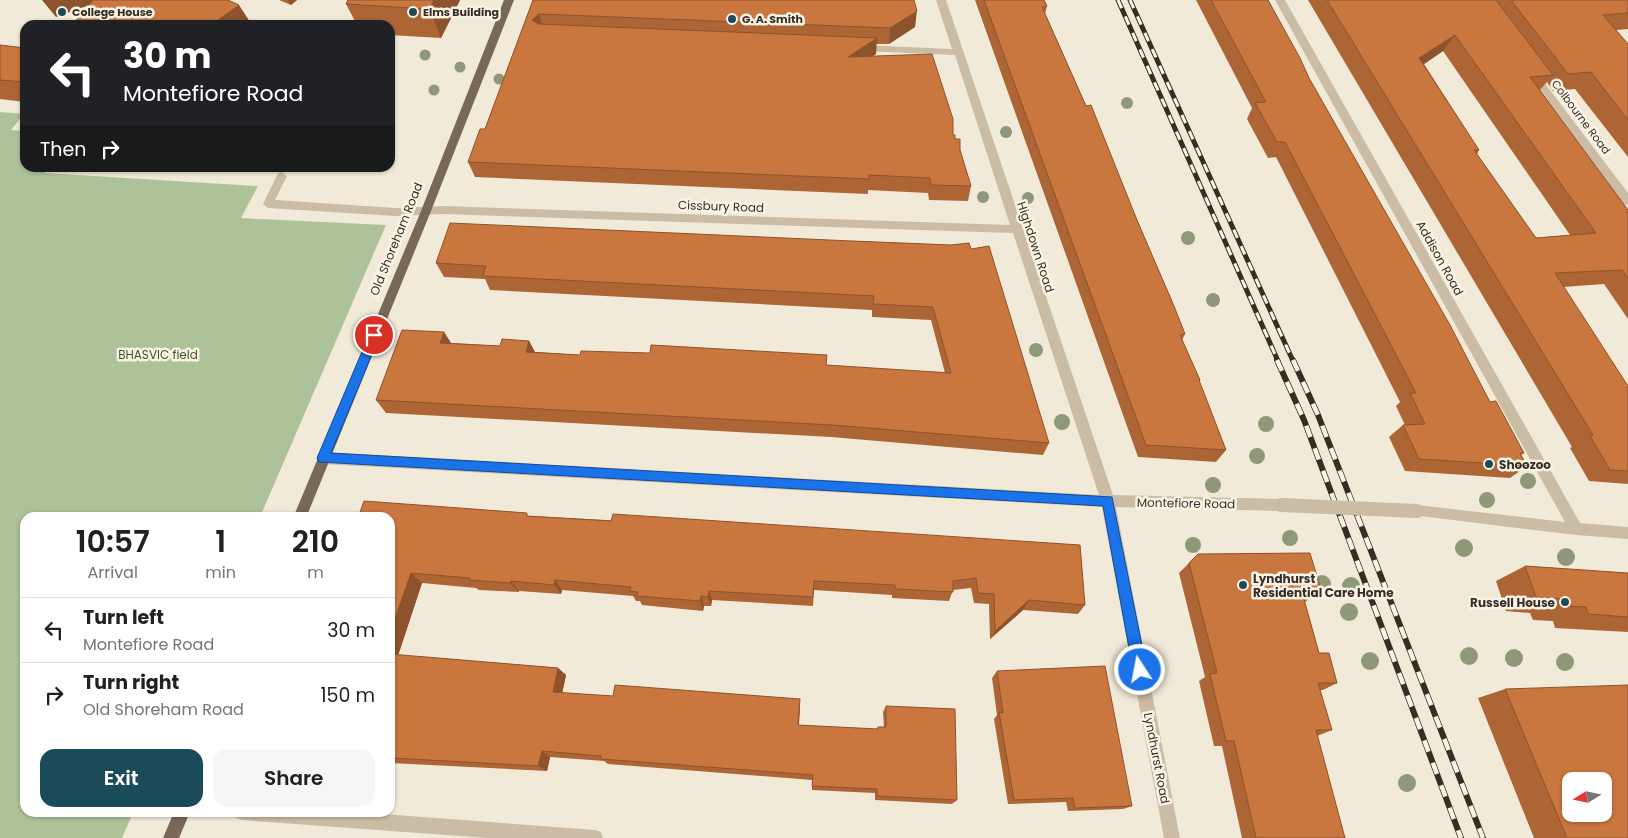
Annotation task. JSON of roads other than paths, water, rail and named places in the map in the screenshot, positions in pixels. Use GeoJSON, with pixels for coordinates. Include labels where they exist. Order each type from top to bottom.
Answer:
{"type":"FeatureCollection","features":[{"type":"Feature","properties":{"kind":"main road","name":"Old Shoreham Road"},"geometry":{"type":"LineString","coordinates":[[301,512],[426,211],[509,0]]}},
{"type":"Feature","properties":{"kind":"main road"},"geometry":{"type":"LineString","coordinates":[[171,838],[180,817]]}},
{"type":"Feature","properties":{"kind":"street","name":"Highdown Road"},"geometry":{"type":"LineString","coordinates":[[941,0],[1108,501]]}},
{"type":"Feature","properties":{"kind":"street","name":"Addison Road"},"geometry":{"type":"LineString","coordinates":[[1280,0],[1576,529]]}},
{"type":"Feature","properties":{"kind":"street"},"geometry":{"type":"LineString","coordinates":[[850,48],[958,52]]}},
{"type":"Feature","properties":{"kind":"street","name":"Colbourne Road"},"geometry":{"type":"LineString","coordinates":[[1530,70],[1628,201]]}},
{"type":"Feature","properties":{"kind":"street","name":"Cissbury Road"},"geometry":{"type":"LineString","coordinates":[[282,176],[268,204],[395,212],[426,211],[1016,229]]}},
{"type":"Feature","properties":{"kind":"street","name":"Montefiore Road"},"geometry":{"type":"LineString","coordinates":[[323,458],[1108,501],[1282,505],[1417,511],[1628,533]]}},
{"type":"Feature","properties":{"kind":"street","name":"Lyndhurst Road"},"geometry":{"type":"LineString","coordinates":[[1108,501],[1172,838]]}},
{"type":"Feature","properties":{"kind":"street"},"geometry":{"type":"LineString","coordinates":[[310,817],[595,838]]}},
{"type":"Feature","properties":{"kind":"railway"},"geometry":{"type":"LineString","coordinates":[[1118,0],[1278,361]]}},
{"type":"Feature","properties":{"kind":"railway"},"geometry":{"type":"LineString","coordinates":[[1130,0],[1293,361]]}},
{"type":"Feature","properties":{"kind":"railway"},"geometry":{"type":"LineString","coordinates":[[1277,360],[1304,420],[1461,838]]}},
{"type":"Feature","properties":{"kind":"railway"},"geometry":{"type":"LineString","coordinates":[[1293,360],[1318,415],[1483,838]]}},
{"type":"Feature","properties":{"kind":"place","name":"College House"},"geometry":{"type":"Point","coordinates":[62,12]}},
{"type":"Feature","properties":{"kind":"place","name":"Elms Building"},"geometry":{"type":"Point","coordinates":[413,12]}},
{"type":"Feature","properties":{"kind":"place","name":"G. A. Smith"},"geometry":{"type":"Point","coordinates":[732,19]}},
{"type":"Feature","properties":{"kind":"place","name":"Shoozoo"},"geometry":{"type":"Point","coordinates":[1489,464]}},
{"type":"Feature","properties":{"kind":"place","name":"Lyndhurst Residential Care Home"},"geometry":{"type":"Point","coordinates":[1243,585]}},
{"type":"Feature","properties":{"kind":"place","name":"Russell House"},"geometry":{"type":"Point","coordinates":[1565,602]}},
{"type":"Feature","properties":{"kind":"park label","name":"BHASVIC field"},"geometry":{"type":"Point","coordinates":[158,354]}}]}
